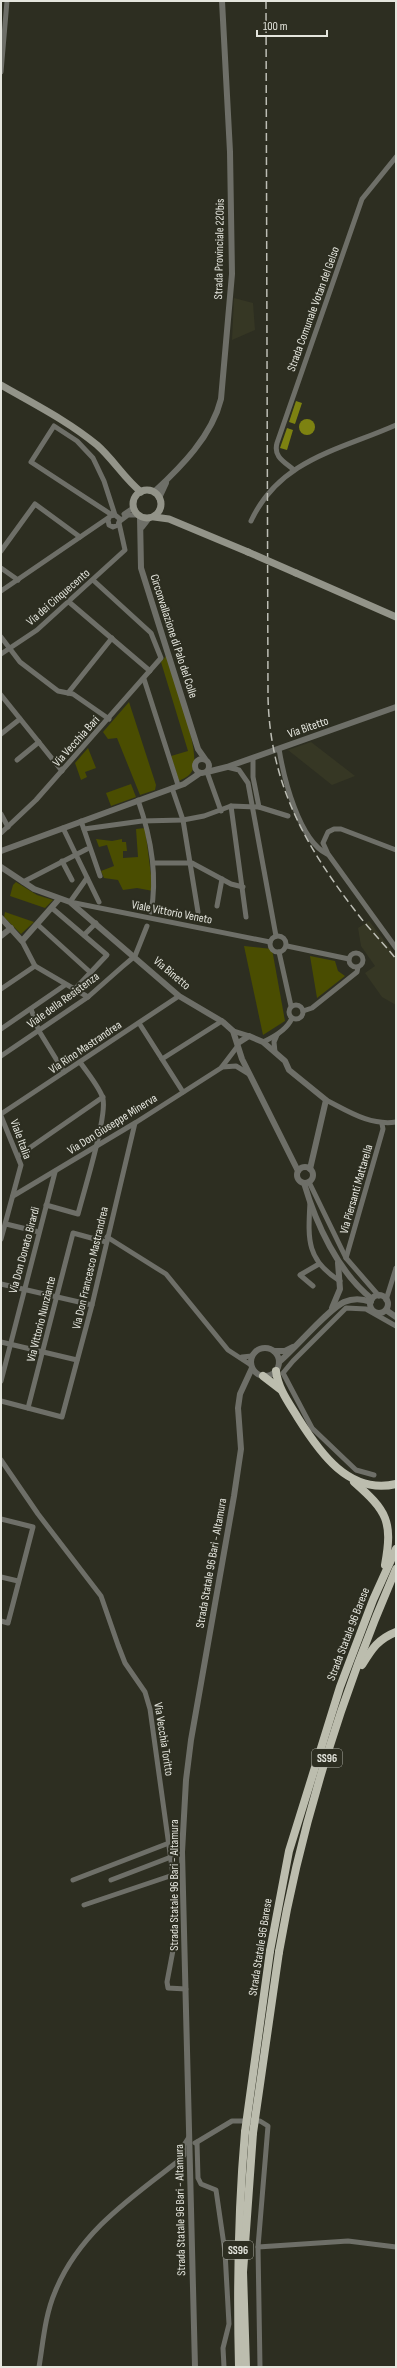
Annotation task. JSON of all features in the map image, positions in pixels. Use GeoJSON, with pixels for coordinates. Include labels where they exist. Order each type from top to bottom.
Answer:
{"type":"FeatureCollection","features":[{"type":"Feature","properties":{"kind":"highway"},"geometry":{"type":"LineString","coordinates":[[276,1371],[281,1390],[325,1457],[372,1497],[388,1524],[390,1535],[385,1566],[373,1600]]}},
{"type":"Feature","properties":{"kind":"highway"},"geometry":{"type":"LineString","coordinates":[[261,1376],[281,1390]]}},
{"type":"Feature","properties":{"kind":"highway"},"geometry":{"type":"LineString","coordinates":[[349,1477],[377,1487],[396,1484]]}},
{"type":"Feature","properties":{"kind":"highway","name":"Strada Statale 96 Barese"},"geometry":{"type":"LineString","coordinates":[[246,2367],[243,2272],[249,2133],[270,1951],[289,1851],[340,1687],[373,1600],[396,1549]]}},
{"type":"Feature","properties":{"kind":"highway","name":"Strada Statale 96 Barese"},"geometry":{"type":"LineString","coordinates":[[239,2367],[238,2247],[240,2186],[279,1952],[298,1856],[337,1724],[396,1569]]}},
{"type":"Feature","properties":{"kind":"highway"},"geometry":{"type":"LineString","coordinates":[[354,1677],[375,1644],[384,1636],[396,1632]]}},
{"type":"Feature","properties":{"kind":"main road"},"geometry":{"type":"LineString","coordinates":[[1,385],[77,430],[111,459],[130,483],[141,492],[157,495],[160,509],[169,519]]}},
{"type":"Feature","properties":{"kind":"main road"},"geometry":{"type":"LineString","coordinates":[[130,483],[137,513],[169,519],[396,617]]}},
{"type":"Feature","properties":{"kind":"main road"},"geometry":{"type":"LineString","coordinates":[[134,498],[141,492]]}},
{"type":"Feature","properties":{"kind":"main road"},"geometry":{"type":"LineString","coordinates":[[152,517],[160,509]]}},
{"type":"Feature","properties":{"kind":"street"},"geometry":{"type":"LineString","coordinates":[[1,72],[7,1]]}},
{"type":"Feature","properties":{"kind":"street","name":"Strada Provinciale 220bis"},"geometry":{"type":"LineString","coordinates":[[157,495],[208,432],[217,415],[221,399],[232,274],[230,152],[222,1]]}},
{"type":"Feature","properties":{"kind":"street","name":"Strada Comunale Votan del Gelso"},"geometry":{"type":"LineString","coordinates":[[294,470],[277,456],[277,443],[362,199],[396,157]]}},
{"type":"Feature","properties":{"kind":"street"},"geometry":{"type":"LineString","coordinates":[[251,521],[266,496],[294,470],[341,445],[396,425]]}},
{"type":"Feature","properties":{"kind":"street"},"geometry":{"type":"LineString","coordinates":[[111,526],[113,516],[104,481],[92,458],[77,441],[54,426],[31,462],[113,516],[120,522],[121,538]]}},
{"type":"Feature","properties":{"kind":"street"},"geometry":{"type":"LineString","coordinates":[[1,551],[35,504],[80,537]]}},
{"type":"Feature","properties":{"kind":"street"},"geometry":{"type":"LineString","coordinates":[[1,591],[113,516],[137,513]]}},
{"type":"Feature","properties":{"kind":"street"},"geometry":{"type":"LineString","coordinates":[[99,525],[111,526],[120,522],[128,515],[137,513]]}},
{"type":"Feature","properties":{"kind":"street"},"geometry":{"type":"LineString","coordinates":[[137,513],[142,527],[152,517]]}},
{"type":"Feature","properties":{"kind":"street"},"geometry":{"type":"LineString","coordinates":[[111,526],[121,538]]}},
{"type":"Feature","properties":{"kind":"street","name":"Circonvallazione di Palo del Colle"},"geometry":{"type":"LineString","coordinates":[[142,527],[139,552],[141,568],[198,749]]}},
{"type":"Feature","properties":{"kind":"street","name":"Via dei Cinquecento"},"geometry":{"type":"LineString","coordinates":[[1,654],[37,630],[125,550],[121,538]]}},
{"type":"Feature","properties":{"kind":"street"},"geometry":{"type":"LineString","coordinates":[[1,568],[18,580]]}},
{"type":"Feature","properties":{"kind":"street","name":"Via Vecchia Bari"},"geometry":{"type":"LineString","coordinates":[[1,833],[36,800],[109,719],[161,658],[151,633],[93,580]]}},
{"type":"Feature","properties":{"kind":"street"},"geometry":{"type":"LineString","coordinates":[[69,602],[150,671]]}},
{"type":"Feature","properties":{"kind":"street"},"geometry":{"type":"LineString","coordinates":[[1,637],[20,662],[58,691],[73,694],[94,706],[109,719]]}},
{"type":"Feature","properties":{"kind":"street"},"geometry":{"type":"LineString","coordinates":[[68,693],[112,638]]}},
{"type":"Feature","properties":{"kind":"street"},"geometry":{"type":"LineString","coordinates":[[144,679],[178,786],[192,863],[198,912]]}},
{"type":"Feature","properties":{"kind":"street"},"geometry":{"type":"LineString","coordinates":[[1,695],[62,771]]}},
{"type":"Feature","properties":{"kind":"street","name":"Via Bitetto"},"geometry":{"type":"LineString","coordinates":[[198,771],[207,772],[227,767],[396,707]]}},
{"type":"Feature","properties":{"kind":"street"},"geometry":{"type":"LineString","coordinates":[[1,734],[20,719]]}},
{"type":"Feature","properties":{"kind":"street"},"geometry":{"type":"LineString","coordinates":[[18,760],[39,742]]}},
{"type":"Feature","properties":{"kind":"street"},"geometry":{"type":"LineString","coordinates":[[2,852],[81,821],[178,786],[198,771],[195,766],[198,760],[198,749]]}},
{"type":"Feature","properties":{"kind":"street"},"geometry":{"type":"LineString","coordinates":[[198,749],[207,761],[207,772],[221,811]]}},
{"type":"Feature","properties":{"kind":"street"},"geometry":{"type":"LineString","coordinates":[[279,749],[288,790],[298,814],[317,848],[328,854]]}},
{"type":"Feature","properties":{"kind":"street"},"geometry":{"type":"LineString","coordinates":[[253,758],[253,777],[259,807]]}},
{"type":"Feature","properties":{"kind":"street"},"geometry":{"type":"LineString","coordinates":[[198,760],[239,770],[245,776],[253,807],[276,936]]}},
{"type":"Feature","properties":{"kind":"street"},"geometry":{"type":"LineString","coordinates":[[138,800],[146,821],[154,863],[155,891],[151,912]]}},
{"type":"Feature","properties":{"kind":"street"},"geometry":{"type":"LineString","coordinates":[[84,829],[146,821],[183,820],[221,811],[231,806],[259,807],[288,816]]}},
{"type":"Feature","properties":{"kind":"street"},"geometry":{"type":"LineString","coordinates":[[231,806],[246,917]]}},
{"type":"Feature","properties":{"kind":"street"},"geometry":{"type":"LineString","coordinates":[[1,814],[8,827]]}},
{"type":"Feature","properties":{"kind":"street"},"geometry":{"type":"LineString","coordinates":[[81,821],[100,876]]}},
{"type":"Feature","properties":{"kind":"street"},"geometry":{"type":"LineString","coordinates":[[63,828],[99,902]]}},
{"type":"Feature","properties":{"kind":"street"},"geometry":{"type":"LineString","coordinates":[[396,850],[336,829],[328,832],[325,837],[324,846],[328,854],[396,948]]}},
{"type":"Feature","properties":{"kind":"street"},"geometry":{"type":"LineString","coordinates":[[23,882],[86,849]]}},
{"type":"Feature","properties":{"kind":"street"},"geometry":{"type":"LineString","coordinates":[[62,861],[72,880]]}},
{"type":"Feature","properties":{"kind":"street"},"geometry":{"type":"LineString","coordinates":[[154,863],[192,863],[222,879],[243,887]]}},
{"type":"Feature","properties":{"kind":"street","name":"Via Binetto"},"geometry":{"type":"LineString","coordinates":[[2,866],[34,889],[70,902],[135,956],[179,996],[222,1021],[233,1031],[250,1076],[298,1171]]}},
{"type":"Feature","properties":{"kind":"street"},"geometry":{"type":"LineString","coordinates":[[70,902],[87,878]]}},
{"type":"Feature","properties":{"kind":"street"},"geometry":{"type":"LineString","coordinates":[[217,906],[222,879]]}},
{"type":"Feature","properties":{"kind":"street"},"geometry":{"type":"LineString","coordinates":[[22,941],[59,899]]}},
{"type":"Feature","properties":{"kind":"street","name":"Viale Vittorio Veneto"},"geometry":{"type":"LineString","coordinates":[[70,902],[270,942]]}},
{"type":"Feature","properties":{"kind":"street"},"geometry":{"type":"LineString","coordinates":[[52,908],[107,955],[74,990]]}},
{"type":"Feature","properties":{"kind":"street"},"geometry":{"type":"LineString","coordinates":[[1,918],[22,941],[34,966],[88,997]]}},
{"type":"Feature","properties":{"kind":"street"},"geometry":{"type":"LineString","coordinates":[[84,935],[96,923]]}},
{"type":"Feature","properties":{"kind":"street"},"geometry":{"type":"LineString","coordinates":[[37,924],[91,973]]}},
{"type":"Feature","properties":{"kind":"street"},"geometry":{"type":"LineString","coordinates":[[135,956],[147,926]]}},
{"type":"Feature","properties":{"kind":"street"},"geometry":{"type":"LineString","coordinates":[[1,936],[11,928]]}},
{"type":"Feature","properties":{"kind":"street"},"geometry":{"type":"LineString","coordinates":[[276,936],[270,942],[271,949],[280,952]]}},
{"type":"Feature","properties":{"kind":"street"},"geometry":{"type":"LineString","coordinates":[[276,936],[284,938],[286,946]]}},
{"type":"Feature","properties":{"kind":"street"},"geometry":{"type":"LineString","coordinates":[[280,952],[286,946]]}},
{"type":"Feature","properties":{"kind":"street"},"geometry":{"type":"LineString","coordinates":[[286,946],[349,959]]}},
{"type":"Feature","properties":{"kind":"street"},"geometry":{"type":"LineString","coordinates":[[280,952],[291,1006],[289,1014],[292,1018]]}},
{"type":"Feature","properties":{"kind":"street"},"geometry":{"type":"LineString","coordinates":[[292,1018],[300,1018],[303,1011],[312,1008],[357,972],[358,967],[364,960],[360,954],[353,953],[349,959],[351,966],[358,967]]}},
{"type":"Feature","properties":{"kind":"street","name":"Viale della Resistenza"},"geometry":{"type":"LineString","coordinates":[[1,1056],[88,997],[135,956]]}},
{"type":"Feature","properties":{"kind":"street"},"geometry":{"type":"LineString","coordinates":[[1,989],[34,966]]}},
{"type":"Feature","properties":{"kind":"street"},"geometry":{"type":"LineString","coordinates":[[1,1029],[65,985]]}},
{"type":"Feature","properties":{"kind":"street","name":"Via Rino Mastrandrea"},"geometry":{"type":"LineString","coordinates":[[1,1115],[179,996]]}},
{"type":"Feature","properties":{"kind":"street"},"geometry":{"type":"LineString","coordinates":[[291,1006],[299,1006],[303,1011]]}},
{"type":"Feature","properties":{"kind":"street"},"geometry":{"type":"LineString","coordinates":[[31,1009],[39,1031],[64,1072]]}},
{"type":"Feature","properties":{"kind":"street"},"geometry":{"type":"LineString","coordinates":[[263,1042],[278,1033],[290,1023],[292,1018]]}},
{"type":"Feature","properties":{"kind":"street"},"geometry":{"type":"LineString","coordinates":[[162,1059],[222,1021]]}},
{"type":"Feature","properties":{"kind":"street"},"geometry":{"type":"LineString","coordinates":[[139,1023],[183,1092]]}},
{"type":"Feature","properties":{"kind":"street"},"geometry":{"type":"LineString","coordinates":[[233,1031],[263,1042],[285,1061],[289,1070],[326,1100],[366,1119],[382,1124],[396,1122]]}},
{"type":"Feature","properties":{"kind":"street"},"geometry":{"type":"LineString","coordinates":[[276,1054],[273,1048],[278,1033]]}},
{"type":"Feature","properties":{"kind":"street"},"geometry":{"type":"LineString","coordinates":[[221,1068],[238,1045],[249,1036]]}},
{"type":"Feature","properties":{"kind":"street"},"geometry":{"type":"LineString","coordinates":[[46,1205],[78,1214],[95,1147],[104,1107],[103,1098],[80,1062]]}},
{"type":"Feature","properties":{"kind":"street"},"geometry":{"type":"LineString","coordinates":[[221,1068],[236,1066],[250,1076]]}},
{"type":"Feature","properties":{"kind":"street","name":"Via Don Giuseppe Minerva"},"geometry":{"type":"LineString","coordinates":[[13,1196],[55,1172],[221,1068]]}},
{"type":"Feature","properties":{"kind":"street"},"geometry":{"type":"LineString","coordinates":[[18,1156],[103,1098]]}},
{"type":"Feature","properties":{"kind":"street"},"geometry":{"type":"LineString","coordinates":[[326,1100],[310,1169],[313,1175],[307,1182],[310,1201],[308,1236],[312,1252],[319,1264],[340,1281]]}},
{"type":"Feature","properties":{"kind":"street","name":"Viale Italia"},"geometry":{"type":"LineString","coordinates":[[1,1115],[21,1165],[1,1239]]}},
{"type":"Feature","properties":{"kind":"street","name":"Via Don Francesco Mastrandrea"},"geometry":{"type":"LineString","coordinates":[[28,1408],[62,1417],[92,1305],[106,1240],[135,1122]]}},
{"type":"Feature","properties":{"kind":"street","name":"Via Piersanti Mattarella"},"geometry":{"type":"LineString","coordinates":[[346,1258],[383,1129],[382,1124]]}},
{"type":"Feature","properties":{"kind":"street"},"geometry":{"type":"LineString","coordinates":[[310,1169],[304,1167],[298,1171],[297,1178],[307,1182],[346,1258],[379,1296],[386,1300]]}},
{"type":"Feature","properties":{"kind":"street","name":"Via Don Donato Birardi"},"geometry":{"type":"LineString","coordinates":[[1,1381],[55,1172]]}},
{"type":"Feature","properties":{"kind":"street"},"geometry":{"type":"LineString","coordinates":[[310,1201],[336,1258],[349,1278],[371,1301],[371,1308],[375,1312],[381,1313],[386,1310]]}},
{"type":"Feature","properties":{"kind":"street"},"geometry":{"type":"LineString","coordinates":[[6,1224],[39,1232]]}},
{"type":"Feature","properties":{"kind":"street","name":"Via Vittorio Nunziante"},"geometry":{"type":"LineString","coordinates":[[28,1408],[44,1353],[73,1233],[106,1240]]}},
{"type":"Feature","properties":{"kind":"street"},"geometry":{"type":"LineString","coordinates":[[106,1240],[166,1274],[228,1350],[241,1357],[261,1376]]}},
{"type":"Feature","properties":{"kind":"street"},"geometry":{"type":"LineString","coordinates":[[328,1315],[337,1299],[340,1281],[336,1258]]}},
{"type":"Feature","properties":{"kind":"street"},"geometry":{"type":"LineString","coordinates":[[313,1286],[300,1275],[319,1264]]}},
{"type":"Feature","properties":{"kind":"street"},"geometry":{"type":"LineString","coordinates":[[386,1310],[386,1300],[396,1268]]}},
{"type":"Feature","properties":{"kind":"street"},"geometry":{"type":"LineString","coordinates":[[1,1284],[92,1305]]}},
{"type":"Feature","properties":{"kind":"street"},"geometry":{"type":"LineString","coordinates":[[247,1382],[261,1376],[272,1375],[276,1371],[279,1362],[328,1315],[345,1302],[362,1299],[371,1301],[379,1296]]}},
{"type":"Feature","properties":{"kind":"street"},"geometry":{"type":"LineString","coordinates":[[374,1475],[356,1470],[312,1428],[283,1373],[298,1355],[346,1308],[366,1309],[396,1326]]}},
{"type":"Feature","properties":{"kind":"street"},"geometry":{"type":"LineString","coordinates":[[386,1310],[396,1317]]}},
{"type":"Feature","properties":{"kind":"street"},"geometry":{"type":"LineString","coordinates":[[1,1342],[77,1360]]}},
{"type":"Feature","properties":{"kind":"street"},"geometry":{"type":"LineString","coordinates":[[241,1357],[252,1356],[262,1348],[274,1351],[285,1351],[301,1342]]}},
{"type":"Feature","properties":{"kind":"street"},"geometry":{"type":"LineString","coordinates":[[274,1351],[279,1362]]}},
{"type":"Feature","properties":{"kind":"street"},"geometry":{"type":"LineString","coordinates":[[251,1367],[252,1356]]}},
{"type":"Feature","properties":{"kind":"street","name":"Strada Statale 96 Bari - Altamura"},"geometry":{"type":"LineString","coordinates":[[195,2367],[192,2140],[182,1852],[186,1780],[192,1733],[241,1449],[238,1408],[240,1394],[247,1382],[251,1367]]}},
{"type":"Feature","properties":{"kind":"street"},"geometry":{"type":"LineString","coordinates":[[1,1401],[28,1408]]}},
{"type":"Feature","properties":{"kind":"street","name":"Via Vecchia Toritto"},"geometry":{"type":"LineString","coordinates":[[1,1460],[38,1514],[102,1596],[125,1663],[145,1692],[150,1709],[173,1874],[174,1945],[167,1982],[168,1988],[186,1989]]}},
{"type":"Feature","properties":{"kind":"street"},"geometry":{"type":"LineString","coordinates":[[1,1519],[33,1527],[8,1623],[1,1621]]}},
{"type":"Feature","properties":{"kind":"street"},"geometry":{"type":"LineString","coordinates":[[1,1577],[18,1581]]}},
{"type":"Feature","properties":{"kind":"street"},"geometry":{"type":"LineString","coordinates":[[73,1880],[169,1843]]}},
{"type":"Feature","properties":{"kind":"street"},"geometry":{"type":"LineString","coordinates":[[111,1880],[171,1857]]}},
{"type":"Feature","properties":{"kind":"street"},"geometry":{"type":"LineString","coordinates":[[84,1905],[173,1874]]}},
{"type":"Feature","properties":{"kind":"street"},"geometry":{"type":"LineString","coordinates":[[39,2367],[54,2294],[75,2254],[105,2219],[181,2158],[184,2155],[184,2145],[232,2121],[260,2121],[268,2126],[258,2247],[260,2367]]}},
{"type":"Feature","properties":{"kind":"street"},"geometry":{"type":"LineString","coordinates":[[192,2140],[198,2178],[201,2184],[216,2190],[225,2252],[229,2324],[223,2348],[224,2367]]}},
{"type":"Feature","properties":{"kind":"street"},"geometry":{"type":"LineString","coordinates":[[258,2247],[348,2240],[396,2247]]}},
{"type":"Feature","properties":{"kind":"shaded area"},"geometry":{"type":"Polygon","coordinates":[[[234,298],[253,303],[255,330],[232,340],[234,298]]]}},
{"type":"Feature","properties":{"kind":"shaded area"},"geometry":{"type":"Polygon","coordinates":[[[296,401],[302,403],[295,424],[289,422],[296,401]]]}},
{"type":"Feature","properties":{"kind":"shaded area"},"geometry":{"type":"Polygon","coordinates":[[[307,419],[314,424],[315,427],[310,434],[307,435],[300,430],[299,427],[304,420],[307,419]]]}},
{"type":"Feature","properties":{"kind":"shaded area"},"geometry":{"type":"Polygon","coordinates":[[[287,428],[293,430],[287,450],[280,448],[287,428]]]}},
{"type":"Feature","properties":{"kind":"shaded area"},"geometry":{"type":"Polygon","coordinates":[[[166,656],[180,697],[193,747],[193,769],[189,775],[179,781],[171,756],[188,751],[161,662],[166,656]]]}},
{"type":"Feature","properties":{"kind":"shaded area"},"geometry":{"type":"Polygon","coordinates":[[[129,702],[156,785],[155,790],[140,795],[117,738],[108,739],[103,732],[129,702]]]}},
{"type":"Feature","properties":{"kind":"shaded area"},"geometry":{"type":"Polygon","coordinates":[[[311,742],[355,776],[332,785],[288,750],[311,742]]]}},
{"type":"Feature","properties":{"kind":"shaded area"},"geometry":{"type":"Polygon","coordinates":[[[88,748],[96,768],[85,772],[87,777],[81,780],[75,763],[88,748]]]}},
{"type":"Feature","properties":{"kind":"shaded area"},"geometry":{"type":"Polygon","coordinates":[[[131,784],[136,797],[111,806],[106,793],[131,784]]]}},
{"type":"Feature","properties":{"kind":"shaded area"},"geometry":{"type":"Polygon","coordinates":[[[145,828],[153,891],[137,888],[123,890],[118,880],[104,878],[101,871],[114,866],[107,845],[99,847],[96,839],[112,841],[122,839],[122,842],[126,842],[127,851],[123,851],[123,858],[138,857],[136,829],[145,828]]]}},
{"type":"Feature","properties":{"kind":"shaded area"},"geometry":{"type":"Polygon","coordinates":[[[16,882],[37,895],[53,900],[45,908],[10,896],[13,885],[16,882]]]}},
{"type":"Feature","properties":{"kind":"shaded area"},"geometry":{"type":"Polygon","coordinates":[[[5,912],[34,922],[21,934],[4,917],[5,912]]]}},
{"type":"Feature","properties":{"kind":"shaded area"},"geometry":{"type":"Polygon","coordinates":[[[369,921],[396,956],[396,1005],[382,997],[365,973],[375,966],[361,946],[358,928],[369,921]]]}},
{"type":"Feature","properties":{"kind":"shaded area"},"geometry":{"type":"Polygon","coordinates":[[[244,946],[272,949],[285,1021],[263,1035],[244,946]]]}},
{"type":"Feature","properties":{"kind":"shaded area"},"geometry":{"type":"Polygon","coordinates":[[[310,956],[335,961],[338,971],[345,976],[317,998],[310,956]]]}},
{"type":"Feature","properties":{"kind":"railway"},"geometry":{"type":"LineString","coordinates":[[266,1],[268,697],[270,729],[284,788],[308,841],[341,892],[396,959]]}}]}
